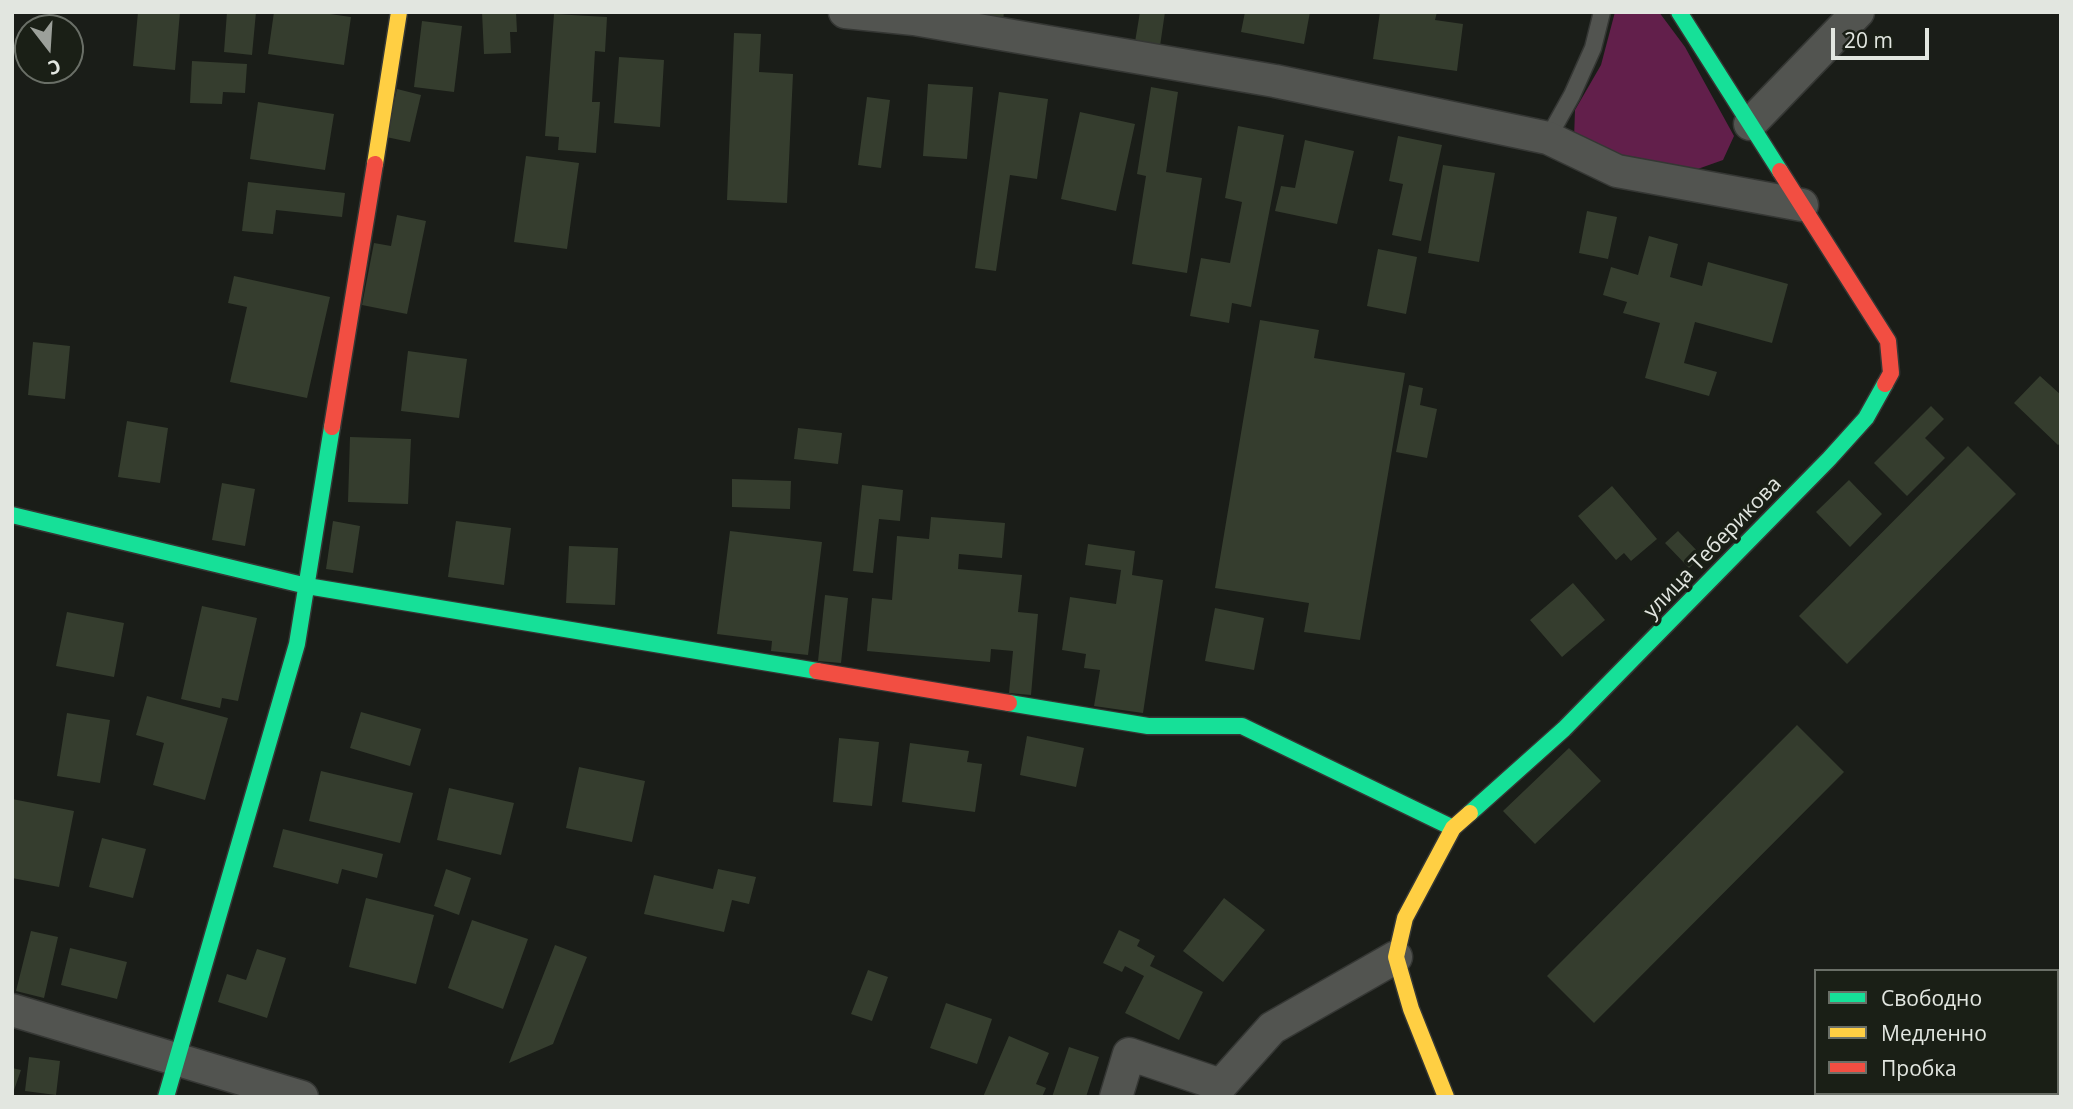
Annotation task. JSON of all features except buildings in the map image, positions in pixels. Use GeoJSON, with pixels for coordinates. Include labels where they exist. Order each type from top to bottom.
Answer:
{"type":"FeatureCollection","features":[{"type":"Feature","properties":{"kind":"street"},"geometry":{"type":"LineString","coordinates":[[166,1097],[297,644],[399,12]]}},
{"type":"Feature","properties":{"kind":"street"},"geometry":{"type":"LineString","coordinates":[[845,12],[914,19],[1276,81],[1548,138],[1617,171],[1802,205]]}},
{"type":"Feature","properties":{"kind":"street","name":"улица Теберикова"},"geometry":{"type":"LineString","coordinates":[[1446,1097],[1411,1009],[1396,957],[1405,918],[1454,828],[1564,729],[1866,418],[1891,373],[1888,341],[1679,12]]}},
{"type":"Feature","properties":{"kind":"street"},"geometry":{"type":"LineString","coordinates":[[1750,124],[1858,12]]}},
{"type":"Feature","properties":{"kind":"street"},"geometry":{"type":"LineString","coordinates":[[12,515],[307,586],[1148,726],[1242,726],[1454,828]]}},
{"type":"Feature","properties":{"kind":"street"},"geometry":{"type":"LineString","coordinates":[[1116,1097],[1129,1054],[1221,1085],[1272,1028],[1396,957]]}},
{"type":"Feature","properties":{"kind":"street"},"geometry":{"type":"LineString","coordinates":[[12,1010],[302,1097]]}},
{"type":"Feature","properties":{"kind":"lane"},"geometry":{"type":"LineString","coordinates":[[1548,138],[1588,60],[1602,12]]}},
{"type":"Feature","properties":{"kind":"shaded area"},"geometry":{"type":"Polygon","coordinates":[[[1615,12],[1659,12],[1685,47],[1734,136],[1723,160],[1692,171],[1650,170],[1574,139],[1575,110],[1601,65],[1615,12]]]}},
{"type":"Feature","properties":{"kind":"traffic: fast"},"geometry":{"type":"LineString","coordinates":[[1679,12],[1780,171]]}},
{"type":"Feature","properties":{"kind":"traffic: fast"},"geometry":{"type":"LineString","coordinates":[[1470,813],[1564,729],[1829,459],[1866,418],[1885,384]]}},
{"type":"Feature","properties":{"kind":"traffic: fast"},"geometry":{"type":"LineString","coordinates":[[166,1097],[297,644],[332,427]]}},
{"type":"Feature","properties":{"kind":"traffic: fast"},"geometry":{"type":"LineString","coordinates":[[12,515],[307,586],[817,671]]}},
{"type":"Feature","properties":{"kind":"traffic: fast"},"geometry":{"type":"LineString","coordinates":[[1009,703],[1148,726],[1242,726],[1453,828]]}},
{"type":"Feature","properties":{"kind":"traffic: slow"},"geometry":{"type":"LineString","coordinates":[[375,164],[399,12]]}},
{"type":"Feature","properties":{"kind":"traffic: slow"},"geometry":{"type":"LineString","coordinates":[[1446,1097],[1411,1009],[1396,957],[1405,918],[1453,828],[1470,813]]}},
{"type":"Feature","properties":{"kind":"traffic: jam"},"geometry":{"type":"LineString","coordinates":[[332,427],[375,164]]}},
{"type":"Feature","properties":{"kind":"traffic: jam"},"geometry":{"type":"LineString","coordinates":[[1780,171],[1888,341],[1891,373],[1885,384]]}},
{"type":"Feature","properties":{"kind":"traffic: jam"},"geometry":{"type":"LineString","coordinates":[[817,671],[1009,703]]}}]}
